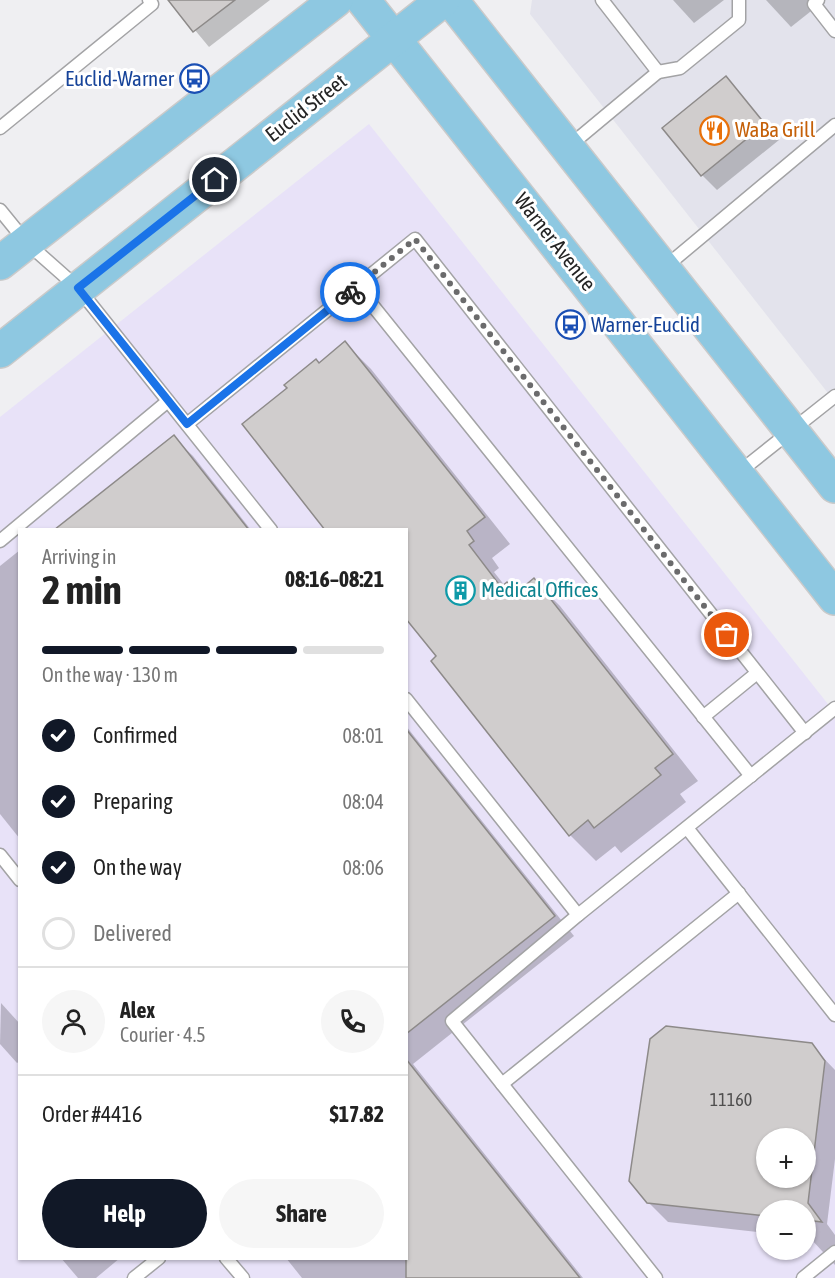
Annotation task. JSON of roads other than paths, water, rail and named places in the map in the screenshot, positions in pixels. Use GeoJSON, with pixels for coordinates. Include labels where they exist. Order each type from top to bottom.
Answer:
{"type":"FeatureCollection","features":[{"type":"Feature","properties":{"kind":"main road"},"geometry":{"type":"LineString","coordinates":[[0,263],[336,0]]}},
{"type":"Feature","properties":{"kind":"main road","name":"Warner Avenue"},"geometry":{"type":"LineString","coordinates":[[363,0],[835,598]]}},
{"type":"Feature","properties":{"kind":"main road","name":"Euclid Street"},"geometry":{"type":"LineString","coordinates":[[0,351],[443,0]]}},
{"type":"Feature","properties":{"kind":"main road"},"geometry":{"type":"LineString","coordinates":[[451,0],[835,486]]}},
{"type":"Feature","properties":{"kind":"lane"},"geometry":{"type":"LineString","coordinates":[[0,128],[152,4],[149,0]]}},
{"type":"Feature","properties":{"kind":"lane"},"geometry":{"type":"LineString","coordinates":[[602,0],[658,72]]}},
{"type":"Feature","properties":{"kind":"lane"},"geometry":{"type":"LineString","coordinates":[[568,147],[658,72],[680,68],[739,20],[739,0]]}},
{"type":"Feature","properties":{"kind":"lane"},"geometry":{"type":"LineString","coordinates":[[818,0],[814,4],[835,31]]}},
{"type":"Feature","properties":{"kind":"lane"},"geometry":{"type":"LineString","coordinates":[[663,269],[835,125]]}},
{"type":"Feature","properties":{"kind":"lane"},"geometry":{"type":"LineString","coordinates":[[0,210],[26,242],[78,288],[269,528]]}},
{"type":"Feature","properties":{"kind":"lane"},"geometry":{"type":"LineString","coordinates":[[187,424],[415,239],[805,733]]}},
{"type":"Feature","properties":{"kind":"lane"},"geometry":{"type":"LineString","coordinates":[[357,286],[751,777]]}},
{"type":"Feature","properties":{"kind":"lane"},"geometry":{"type":"LineString","coordinates":[[738,473],[835,396]]}},
{"type":"Feature","properties":{"kind":"lane"},"geometry":{"type":"LineString","coordinates":[[0,541],[168,401]]}},
{"type":"Feature","properties":{"kind":"lane"},"geometry":{"type":"LineString","coordinates":[[703,717],[757,673]]}},
{"type":"Feature","properties":{"kind":"lane"},"geometry":{"type":"LineString","coordinates":[[408,702],[578,915]]}},
{"type":"Feature","properties":{"kind":"lane"},"geometry":{"type":"LineString","coordinates":[[656,1278],[452,1021],[578,915],[835,708]]}},
{"type":"Feature","properties":{"kind":"lane"},"geometry":{"type":"LineString","coordinates":[[687,828],[835,1015]]}},
{"type":"Feature","properties":{"kind":"lane"},"geometry":{"type":"LineString","coordinates":[[0,855],[18,878]]}},
{"type":"Feature","properties":{"kind":"lane"},"geometry":{"type":"LineString","coordinates":[[502,1084],[739,894]]}},
{"type":"Feature","properties":{"kind":"lane"},"geometry":{"type":"LineString","coordinates":[[803,1278],[835,1252]]}},
{"type":"Feature","properties":{"kind":"lane"},"geometry":{"type":"LineString","coordinates":[[134,1278],[156,1260]]}},
{"type":"Feature","properties":{"kind":"lane"},"geometry":{"type":"LineString","coordinates":[[228,1260],[243,1278]]}},
{"type":"Feature","properties":{"kind":"place","name":"Euclid-Warner"},"geometry":{"type":"Point","coordinates":[195,79]}},
{"type":"Feature","properties":{"kind":"place","name":"WaBa Grill"},"geometry":{"type":"Point","coordinates":[714,130]}},
{"type":"Feature","properties":{"kind":"place","name":"Warner-Euclid"},"geometry":{"type":"Point","coordinates":[570,325]}},
{"type":"Feature","properties":{"kind":"place","name":"Medical Offices"},"geometry":{"type":"Point","coordinates":[460,590]}}]}
